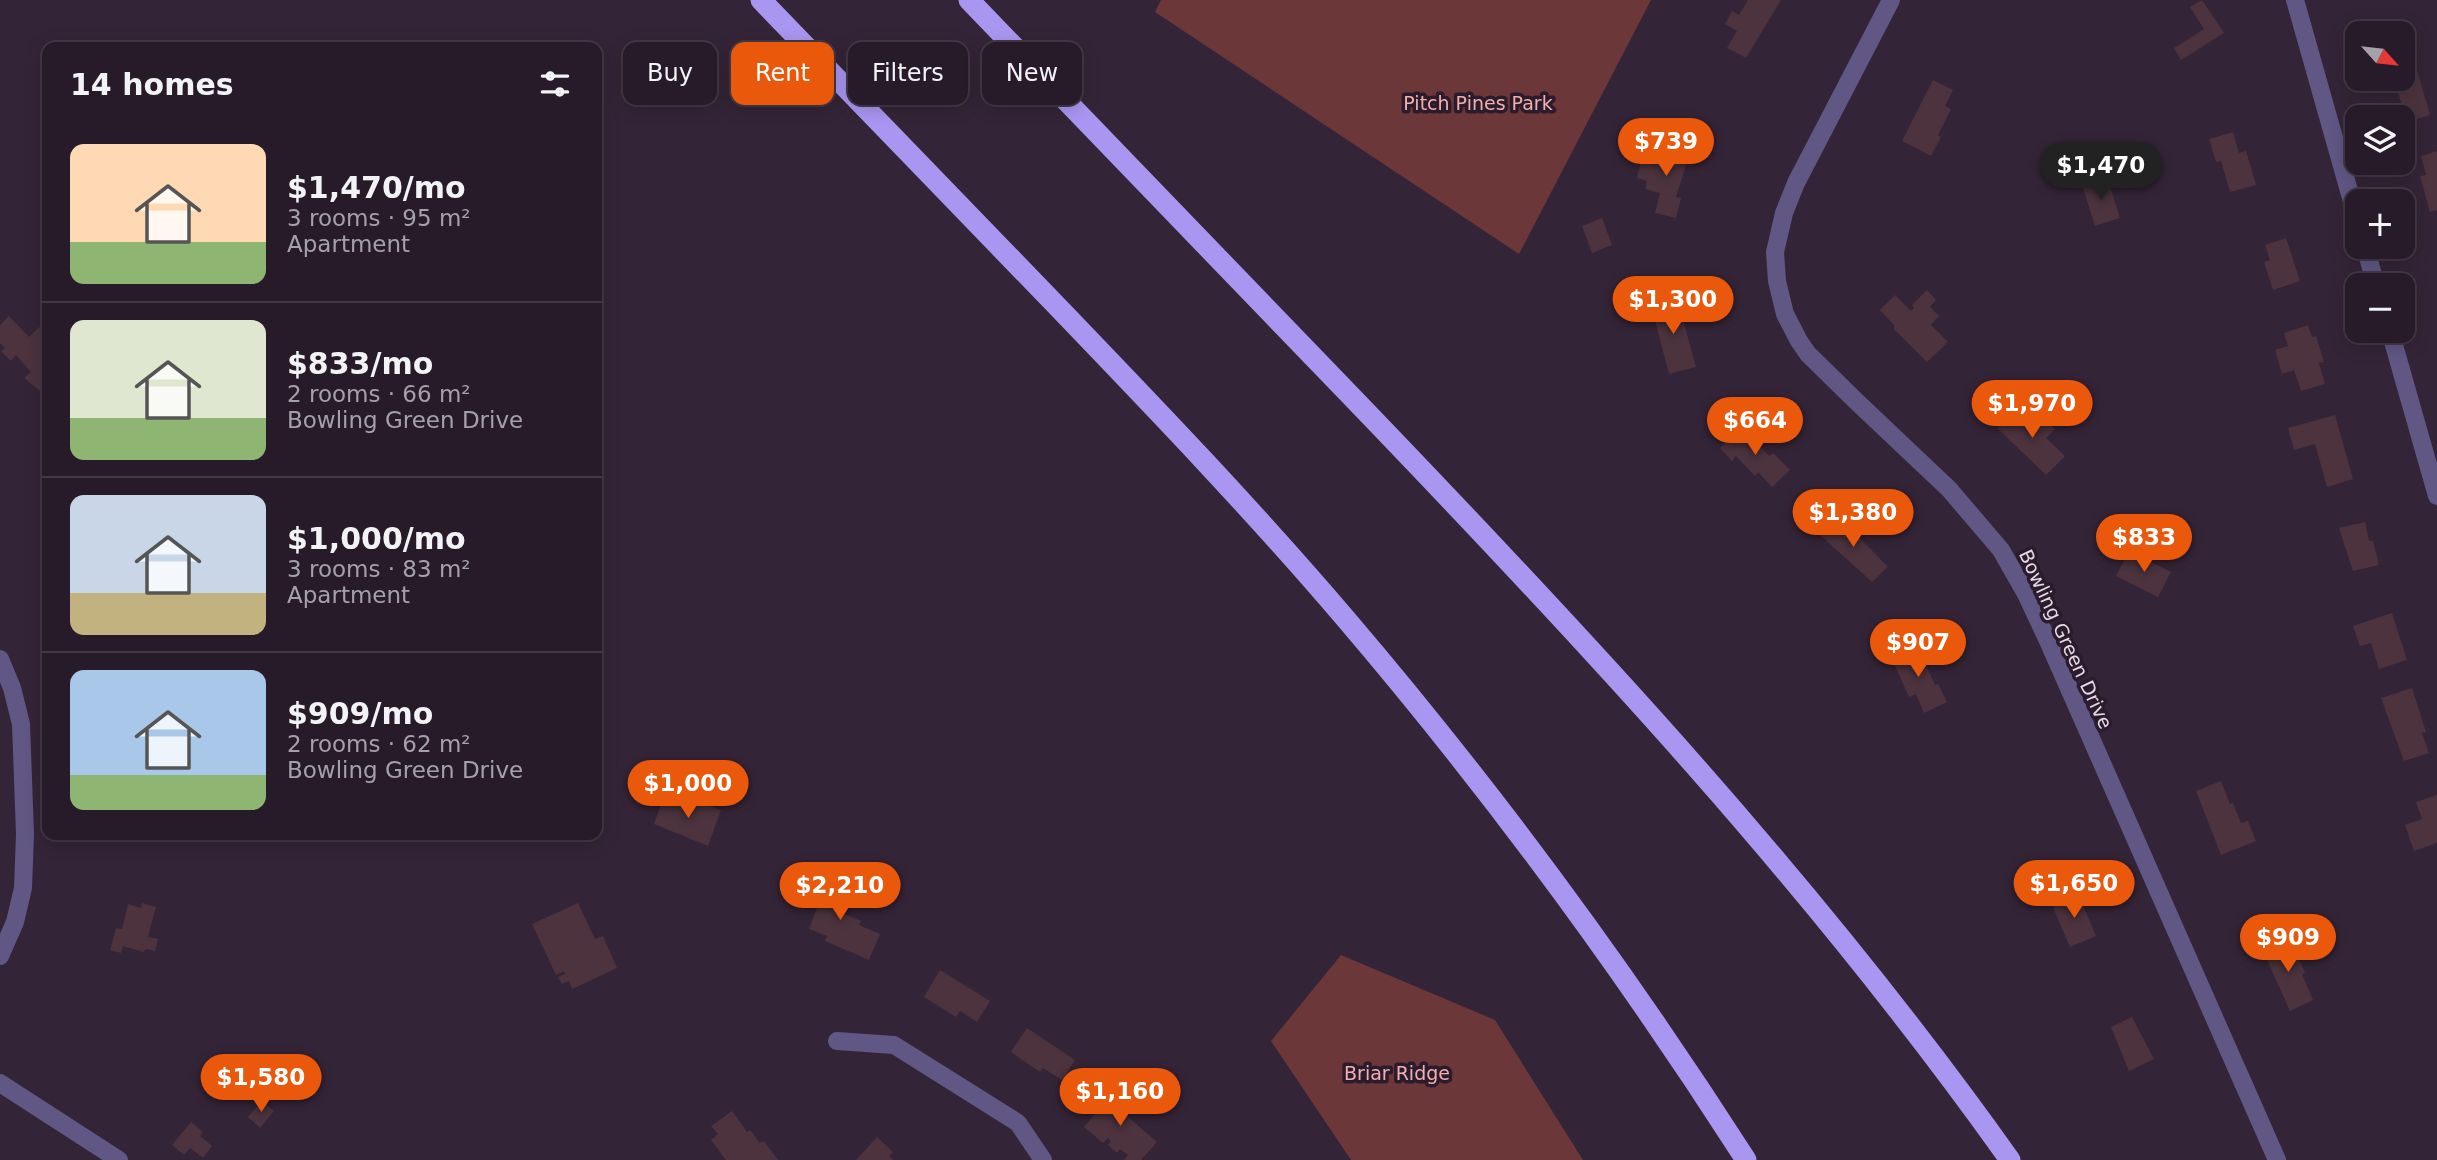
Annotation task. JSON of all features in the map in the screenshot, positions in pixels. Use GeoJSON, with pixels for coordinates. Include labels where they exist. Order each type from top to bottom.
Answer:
{"type":"FeatureCollection","features":[{"type":"Feature","properties":{"kind":"highway"},"geometry":{"type":"LineString","coordinates":[[761,0],[1142,395],[1344,617],[1432,722],[1508,820],[1655,1023],[1746,1160]]}},
{"type":"Feature","properties":{"kind":"highway"},"geometry":{"type":"LineString","coordinates":[[969,0],[1500,550],[1638,699],[1828,923],[1903,1017],[2010,1160]]}},
{"type":"Feature","properties":{"kind":"street","name":"Bowling Green Drive"},"geometry":{"type":"LineString","coordinates":[[1891,0],[1796,183],[1784,213],[1775,252],[1777,281],[1785,314],[1808,354],[1949,489],[2001,550],[2049,643],[2277,1160]]}},
{"type":"Feature","properties":{"kind":"street"},"geometry":{"type":"LineString","coordinates":[[2295,0],[2349,189]]}},
{"type":"Feature","properties":{"kind":"street"},"geometry":{"type":"LineString","coordinates":[[2392,343],[2437,496]]}},
{"type":"Feature","properties":{"kind":"street"},"geometry":{"type":"LineString","coordinates":[[0,659],[12,688],[21,724],[25,834],[23,888],[15,922],[0,956]]}},
{"type":"Feature","properties":{"kind":"street"},"geometry":{"type":"LineString","coordinates":[[836,1041],[894,1045],[1018,1123],[1043,1160]]}},
{"type":"Feature","properties":{"kind":"street"},"geometry":{"type":"LineString","coordinates":[[0,1083],[119,1160]]}},
{"type":"Feature","properties":{"kind":"green space","name":"Pitch Pines Park"},"geometry":{"type":"Polygon","coordinates":[[[1161,0],[1651,0],[1519,254],[1155,12],[1161,0]]]}},
{"type":"Feature","properties":{"kind":"green space","name":"Briar Ridge"},"geometry":{"type":"Polygon","coordinates":[[[1341,955],[1495,1020],[1583,1160],[1351,1160],[1271,1041],[1341,955]]]}},
{"type":"Feature","properties":{"kind":"building"},"geometry":{"type":"Polygon","coordinates":[[[1748,0],[1781,0],[1746,58],[1727,48],[1737,31],[1725,24],[1732,11],[1739,15],[1748,0]]]}},
{"type":"Feature","properties":{"kind":"building"},"geometry":{"type":"Polygon","coordinates":[[[2202,0],[2224,33],[2181,60],[2174,48],[2204,29],[2190,7],[2202,0]]]}},
{"type":"Feature","properties":{"kind":"building"},"geometry":{"type":"Polygon","coordinates":[[[2415,63],[2430,115],[2415,120],[2415,105],[2402,105],[2398,91],[2415,91],[2415,63]]]}},
{"type":"Feature","properties":{"kind":"building"},"geometry":{"type":"Polygon","coordinates":[[[1933,80],[1953,90],[1945,106],[1951,109],[1931,156],[1902,141],[1933,80]]]}},
{"type":"Feature","properties":{"kind":"building"},"geometry":{"type":"Polygon","coordinates":[[[2233,132],[2239,153],[2246,151],[2256,185],[2230,192],[2221,161],[2216,162],[2209,139],[2233,132]]]}},
{"type":"Feature","properties":{"kind":"building"},"geometry":{"type":"Polygon","coordinates":[[[1661,144],[1690,152],[1676,197],[1681,198],[1676,218],[1655,213],[1660,193],[1645,189],[1647,181],[1637,178],[1641,160],[1656,164],[1661,144]]]}},
{"type":"Feature","properties":{"kind":"building"},"geometry":{"type":"Polygon","coordinates":[[[2437,151],[2437,210],[2430,212],[2420,176],[2426,175],[2421,156],[2437,151]]]}},
{"type":"Feature","properties":{"kind":"building"},"geometry":{"type":"Polygon","coordinates":[[[2107,177],[2120,218],[2095,226],[2082,185],[2107,177]]]}},
{"type":"Feature","properties":{"kind":"building"},"geometry":{"type":"Polygon","coordinates":[[[1602,218],[1612,245],[1592,253],[1582,226],[1602,218]]]}},
{"type":"Feature","properties":{"kind":"building"},"geometry":{"type":"Polygon","coordinates":[[[2286,238],[2300,281],[2273,290],[2264,262],[2270,260],[2265,245],[2286,238]]]}},
{"type":"Feature","properties":{"kind":"building"},"geometry":{"type":"Polygon","coordinates":[[[1927,290],[1936,300],[1930,307],[1939,316],[1931,325],[1948,342],[1927,362],[1894,329],[1894,325],[1880,310],[1895,295],[1911,311],[1914,308],[1912,305],[1927,290]]]}},
{"type":"Feature","properties":{"kind":"building"},"geometry":{"type":"Polygon","coordinates":[[[1677,298],[1696,367],[1669,374],[1651,305],[1677,298]]]}},
{"type":"Feature","properties":{"kind":"building"},"geometry":{"type":"Polygon","coordinates":[[[9,316],[29,337],[39,327],[42,330],[42,392],[24,378],[31,372],[16,355],[11,361],[1,351],[5,348],[0,343],[0,325],[9,316]]]}},
{"type":"Feature","properties":{"kind":"building"},"geometry":{"type":"Polygon","coordinates":[[[2308,325],[2312,337],[2316,336],[2324,362],[2319,363],[2325,384],[2301,391],[2294,370],[2282,374],[2275,350],[2288,346],[2284,333],[2308,325]]]}},
{"type":"Feature","properties":{"kind":"building"},"geometry":{"type":"Polygon","coordinates":[[[2015,409],[2034,426],[2043,417],[2055,429],[2046,438],[2065,456],[2046,475],[1997,428],[2015,409]]]}},
{"type":"Feature","properties":{"kind":"building"},"geometry":{"type":"Polygon","coordinates":[[[2335,415],[2353,479],[2327,487],[2315,444],[2294,450],[2288,428],[2335,415]]]}},
{"type":"Feature","properties":{"kind":"building"},"geometry":{"type":"Polygon","coordinates":[[[1741,427],[1769,456],[1773,453],[1790,470],[1772,487],[1758,472],[1755,476],[1736,456],[1732,461],[1720,448],[1741,427]]]}},
{"type":"Feature","properties":{"kind":"building"},"geometry":{"type":"Polygon","coordinates":[[[1837,515],[1888,567],[1872,582],[1819,534],[1837,515]]]}},
{"type":"Feature","properties":{"kind":"building"},"geometry":{"type":"Polygon","coordinates":[[[2365,522],[2379,565],[2353,571],[2339,528],[2365,522]]]}},
{"type":"Feature","properties":{"kind":"building"},"geometry":{"type":"Polygon","coordinates":[[[2129,551],[2171,572],[2158,597],[2116,576],[2129,551]]]}},
{"type":"Feature","properties":{"kind":"building"},"geometry":{"type":"Polygon","coordinates":[[[2392,613],[2407,660],[2379,669],[2371,643],[2360,646],[2353,626],[2392,613]]]}},
{"type":"Feature","properties":{"kind":"building"},"geometry":{"type":"Polygon","coordinates":[[[1917,645],[1935,685],[1938,684],[1947,702],[1924,713],[1916,694],[1909,697],[1891,657],[1917,645]]]}},
{"type":"Feature","properties":{"kind":"building"},"geometry":{"type":"Polygon","coordinates":[[[2412,688],[2426,732],[2422,733],[2429,753],[2404,761],[2381,698],[2412,688]]]}},
{"type":"Feature","properties":{"kind":"building"},"geometry":{"type":"Polygon","coordinates":[[[2221,781],[2241,823],[2248,821],[2256,841],[2221,855],[2196,791],[2221,781]]]}},
{"type":"Feature","properties":{"kind":"building"},"geometry":{"type":"Polygon","coordinates":[[[2437,795],[2437,843],[2414,851],[2405,825],[2422,819],[2416,802],[2437,795]]]}},
{"type":"Feature","properties":{"kind":"building"},"geometry":{"type":"Polygon","coordinates":[[[664,796],[696,808],[698,802],[721,810],[708,846],[654,824],[664,796]]]}},
{"type":"Feature","properties":{"kind":"building"},"geometry":{"type":"Polygon","coordinates":[[[820,879],[851,892],[842,913],[861,921],[859,925],[880,934],[869,960],[825,941],[827,936],[809,929],[817,908],[810,905],[820,879]]]}},
{"type":"Feature","properties":{"kind":"building"},"geometry":{"type":"Polygon","coordinates":[[[2078,894],[2096,936],[2070,947],[2052,905],[2078,894]]]}},
{"type":"Feature","properties":{"kind":"building"},"geometry":{"type":"Polygon","coordinates":[[[142,903],[156,907],[148,937],[158,939],[155,951],[146,949],[143,952],[123,946],[121,953],[110,950],[116,928],[122,929],[128,904],[141,908],[142,903]]]}},
{"type":"Feature","properties":{"kind":"building"},"geometry":{"type":"Polygon","coordinates":[[[578,903],[595,939],[603,936],[617,968],[572,989],[569,981],[562,984],[558,977],[565,974],[564,971],[556,975],[532,924],[578,903]]]}},
{"type":"Feature","properties":{"kind":"building"},"geometry":{"type":"Polygon","coordinates":[[[2286,938],[2305,973],[2302,974],[2313,1000],[2290,1011],[2262,949],[2286,938]]]}},
{"type":"Feature","properties":{"kind":"building"},"geometry":{"type":"Polygon","coordinates":[[[940,970],[990,1001],[977,1022],[960,1011],[956,1017],[924,997],[940,970]]]}},
{"type":"Feature","properties":{"kind":"building"},"geometry":{"type":"Polygon","coordinates":[[[2132,1017],[2154,1059],[2129,1071],[2111,1027],[2132,1017]]]}},
{"type":"Feature","properties":{"kind":"building"},"geometry":{"type":"Polygon","coordinates":[[[1027,1028],[1075,1060],[1062,1080],[1043,1068],[1040,1072],[1011,1052],[1027,1028]]]}},
{"type":"Feature","properties":{"kind":"building"},"geometry":{"type":"Polygon","coordinates":[[[1115,1090],[1135,1107],[1127,1116],[1157,1142],[1141,1160],[1124,1160],[1128,1155],[1120,1149],[1117,1153],[1108,1145],[1111,1141],[1108,1138],[1103,1143],[1084,1127],[1115,1090]]]}},
{"type":"Feature","properties":{"kind":"building"},"geometry":{"type":"Polygon","coordinates":[[[262,1101],[274,1111],[260,1128],[248,1117],[262,1101]]]}},
{"type":"Feature","properties":{"kind":"building"},"geometry":{"type":"Polygon","coordinates":[[[732,1111],[747,1132],[750,1130],[760,1143],[764,1141],[778,1160],[726,1160],[711,1140],[718,1134],[711,1126],[732,1111]]]}},
{"type":"Feature","properties":{"kind":"building"},"geometry":{"type":"Polygon","coordinates":[[[191,1122],[203,1132],[200,1136],[212,1146],[203,1158],[190,1148],[184,1155],[172,1145],[191,1122]]]}},
{"type":"Feature","properties":{"kind":"building"},"geometry":{"type":"Polygon","coordinates":[[[877,1137],[893,1152],[889,1156],[893,1160],[856,1160],[877,1137]]]}}]}
